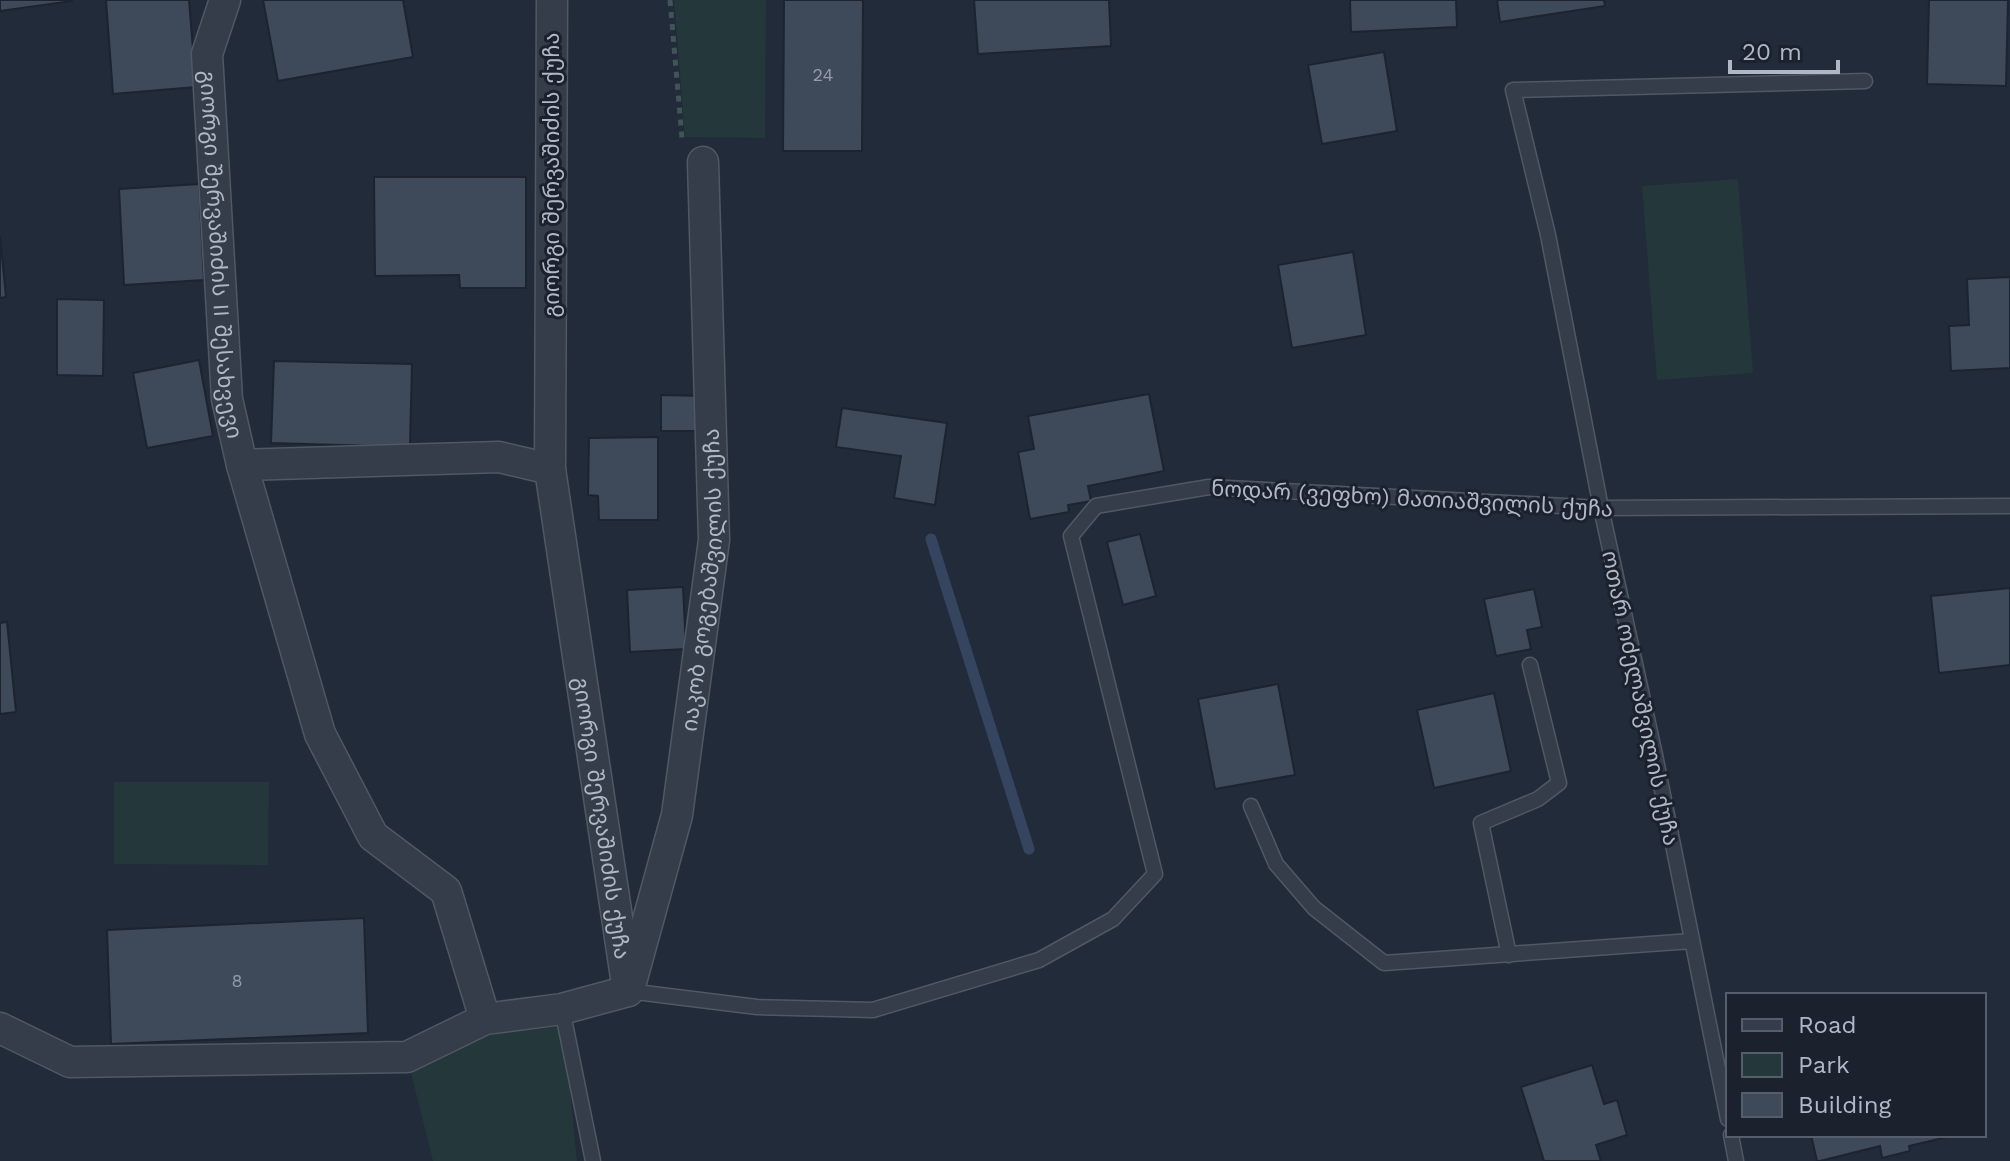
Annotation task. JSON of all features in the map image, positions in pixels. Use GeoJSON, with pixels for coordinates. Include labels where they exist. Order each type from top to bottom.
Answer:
{"type":"FeatureCollection","features":[{"type":"Feature","properties":{"kind":"street","name":"გიორგი შერვაშიძის II შესახვევი"},"geometry":{"type":"LineString","coordinates":[[225,0],[207,54],[227,399],[242,465],[320,734],[373,836],[446,891],[485,1019]]}},
{"type":"Feature","properties":{"kind":"street","name":"გიორგი შერვაშიძის ქუჩა"},"geometry":{"type":"LineString","coordinates":[[0,1028],[70,1062],[407,1057],[485,1019],[562,1009],[628,991],[550,469],[552,0]]}},
{"type":"Feature","properties":{"kind":"street","name":"იაკობ გოგებაშვილის ქუჩა"},"geometry":{"type":"LineString","coordinates":[[628,991],[677,815],[714,540],[698,153]]}},
{"type":"Feature","properties":{"kind":"street","name":"გიორგი შერვაშიძის II შესახვევი"},"geometry":{"type":"LineString","coordinates":[[242,465],[499,457],[550,469]]}},
{"type":"Feature","properties":{"kind":"lane","name":"ოთარ ოძელაშვილის ქუჩა"},"geometry":{"type":"LineString","coordinates":[[1726,1109],[1655,755],[1601,508],[1548,235],[1513,90],[1865,81]]}},
{"type":"Feature","properties":{"kind":"lane","name":"ნოდარ (ვეფხო) მათიაშვილის ქუჩა"},"geometry":{"type":"LineString","coordinates":[[628,991],[757,1007],[873,1010],[1039,960],[1113,919],[1155,874],[1071,536],[1096,506],[1209,487],[1601,508],[2010,506]]}},
{"type":"Feature","properties":{"kind":"lane"},"geometry":{"type":"LineString","coordinates":[[1509,955],[1481,823],[1538,799],[1559,783],[1530,665]]}},
{"type":"Feature","properties":{"kind":"lane"},"geometry":{"type":"LineString","coordinates":[[1251,806],[1276,864],[1314,908],[1384,963],[1692,941]]}},
{"type":"Feature","properties":{"kind":"lane"},"geometry":{"type":"LineString","coordinates":[[562,1009],[593,1161]]}},
{"type":"Feature","properties":{"kind":"lane"},"geometry":{"type":"LineString","coordinates":[[1731,1137],[1736,1161]]}},
{"type":"Feature","properties":{"kind":"path"},"geometry":{"type":"LineString","coordinates":[[670,0],[682,143],[698,153]]}},
{"type":"Feature","properties":{"kind":"green space"},"geometry":{"type":"Polygon","coordinates":[[[674,0],[766,0],[765,138],[685,137],[674,0]]]}},
{"type":"Feature","properties":{"kind":"green space"},"geometry":{"type":"Polygon","coordinates":[[[1738,179],[1753,373],[1657,380],[1642,186],[1738,179]]]}},
{"type":"Feature","properties":{"kind":"green space"},"geometry":{"type":"Polygon","coordinates":[[[114,782],[269,782],[268,865],[114,864],[114,782]]]}},
{"type":"Feature","properties":{"kind":"green space"},"geometry":{"type":"Polygon","coordinates":[[[562,1009],[577,1161],[433,1161],[407,1057],[562,1009]]]}},
{"type":"Feature","properties":{"kind":"building"},"geometry":{"type":"Polygon","coordinates":[[[0,0],[72,0],[72,1],[0,11],[0,0]]]}},
{"type":"Feature","properties":{"kind":"building"},"geometry":{"type":"Polygon","coordinates":[[[106,0],[189,0],[196,87],[113,94],[106,0]]]}},
{"type":"Feature","properties":{"kind":"building"},"geometry":{"type":"Polygon","coordinates":[[[263,0],[403,0],[413,57],[278,81],[263,0]]]}},
{"type":"Feature","properties":{"kind":"building"},"geometry":{"type":"Polygon","coordinates":[[[784,0],[863,0],[862,151],[783,151],[784,0]]]}},
{"type":"Feature","properties":{"kind":"building"},"geometry":{"type":"Polygon","coordinates":[[[974,0],[1109,0],[1111,46],[978,54],[974,0]]]}},
{"type":"Feature","properties":{"kind":"building"},"geometry":{"type":"Polygon","coordinates":[[[1350,0],[1456,0],[1457,27],[1351,32],[1350,0]]]}},
{"type":"Feature","properties":{"kind":"building"},"geometry":{"type":"Polygon","coordinates":[[[1497,0],[1604,0],[1605,6],[1500,22],[1497,0]]]}},
{"type":"Feature","properties":{"kind":"building"},"geometry":{"type":"Polygon","coordinates":[[[1929,0],[2008,0],[2006,86],[1927,84],[1929,0]]]}},
{"type":"Feature","properties":{"kind":"building"},"geometry":{"type":"Polygon","coordinates":[[[1384,52],[1397,131],[1322,144],[1308,65],[1384,52]]]}},
{"type":"Feature","properties":{"kind":"building"},"geometry":{"type":"Polygon","coordinates":[[[374,177],[526,177],[526,288],[460,288],[459,275],[375,276],[374,177]]]}},
{"type":"Feature","properties":{"kind":"building"},"geometry":{"type":"Polygon","coordinates":[[[199,184],[204,280],[124,285],[119,189],[199,184]]]}},
{"type":"Feature","properties":{"kind":"building"},"geometry":{"type":"Polygon","coordinates":[[[0,236],[6,297],[0,298],[0,236]]]}},
{"type":"Feature","properties":{"kind":"building"},"geometry":{"type":"Polygon","coordinates":[[[1353,252],[1366,335],[1292,348],[1278,265],[1353,252]]]}},
{"type":"Feature","properties":{"kind":"building"},"geometry":{"type":"Polygon","coordinates":[[[2010,277],[2010,368],[1951,371],[1949,326],[1969,325],[1967,279],[2010,277]]]}},
{"type":"Feature","properties":{"kind":"building"},"geometry":{"type":"Polygon","coordinates":[[[57,299],[104,300],[103,376],[57,375],[57,299]]]}},
{"type":"Feature","properties":{"kind":"building"},"geometry":{"type":"Polygon","coordinates":[[[199,360],[213,436],[147,448],[133,373],[199,360]]]}},
{"type":"Feature","properties":{"kind":"building"},"geometry":{"type":"Polygon","coordinates":[[[274,361],[412,364],[410,447],[271,443],[274,361]]]}},
{"type":"Feature","properties":{"kind":"building"},"geometry":{"type":"Polygon","coordinates":[[[1149,394],[1164,471],[1088,486],[1091,501],[1068,505],[1069,512],[1030,519],[1018,452],[1034,449],[1028,416],[1149,394]]]}},
{"type":"Feature","properties":{"kind":"building"},"geometry":{"type":"Polygon","coordinates":[[[661,395],[705,396],[704,431],[661,431],[661,395]]]}},
{"type":"Feature","properties":{"kind":"building"},"geometry":{"type":"Polygon","coordinates":[[[842,408],[947,423],[935,505],[894,498],[901,456],[836,447],[842,408]]]}},
{"type":"Feature","properties":{"kind":"building"},"geometry":{"type":"Polygon","coordinates":[[[658,437],[658,520],[599,520],[598,496],[588,495],[589,438],[658,437]]]}},
{"type":"Feature","properties":{"kind":"building"},"geometry":{"type":"Polygon","coordinates":[[[1140,534],[1156,596],[1123,605],[1107,542],[1140,534]]]}},
{"type":"Feature","properties":{"kind":"building"},"geometry":{"type":"Polygon","coordinates":[[[683,587],[686,649],[630,652],[627,590],[683,587]]]}},
{"type":"Feature","properties":{"kind":"building"},"geometry":{"type":"Polygon","coordinates":[[[2010,588],[2010,665],[1939,673],[1931,596],[2010,588]]]}},
{"type":"Feature","properties":{"kind":"building"},"geometry":{"type":"Polygon","coordinates":[[[1534,589],[1542,627],[1527,630],[1531,649],[1496,656],[1484,599],[1534,589]]]}},
{"type":"Feature","properties":{"kind":"building"},"geometry":{"type":"Polygon","coordinates":[[[7,622],[16,712],[0,714],[0,623],[7,622]]]}},
{"type":"Feature","properties":{"kind":"building"},"geometry":{"type":"Polygon","coordinates":[[[1278,684],[1295,775],[1215,789],[1198,699],[1278,684]]]}},
{"type":"Feature","properties":{"kind":"building"},"geometry":{"type":"Polygon","coordinates":[[[1494,693],[1511,771],[1434,788],[1417,710],[1494,693]]]}},
{"type":"Feature","properties":{"kind":"building"},"geometry":{"type":"Polygon","coordinates":[[[364,918],[368,1033],[111,1044],[107,930],[364,918]]]}},
{"type":"Feature","properties":{"kind":"building"},"geometry":{"type":"Polygon","coordinates":[[[1592,1065],[1604,1104],[1617,1100],[1627,1135],[1596,1145],[1601,1161],[1544,1161],[1521,1087],[1592,1065]]]}},
{"type":"Feature","properties":{"kind":"building"},"geometry":{"type":"Polygon","coordinates":[[[1811,1137],[1947,1137],[1909,1146],[1910,1151],[1882,1158],[1880,1146],[1817,1161],[1811,1137]]]}},
{"type":"Feature","properties":{"kind":"waterway"},"geometry":{"type":"LineString","coordinates":[[931,539],[1029,849]]}}]}
